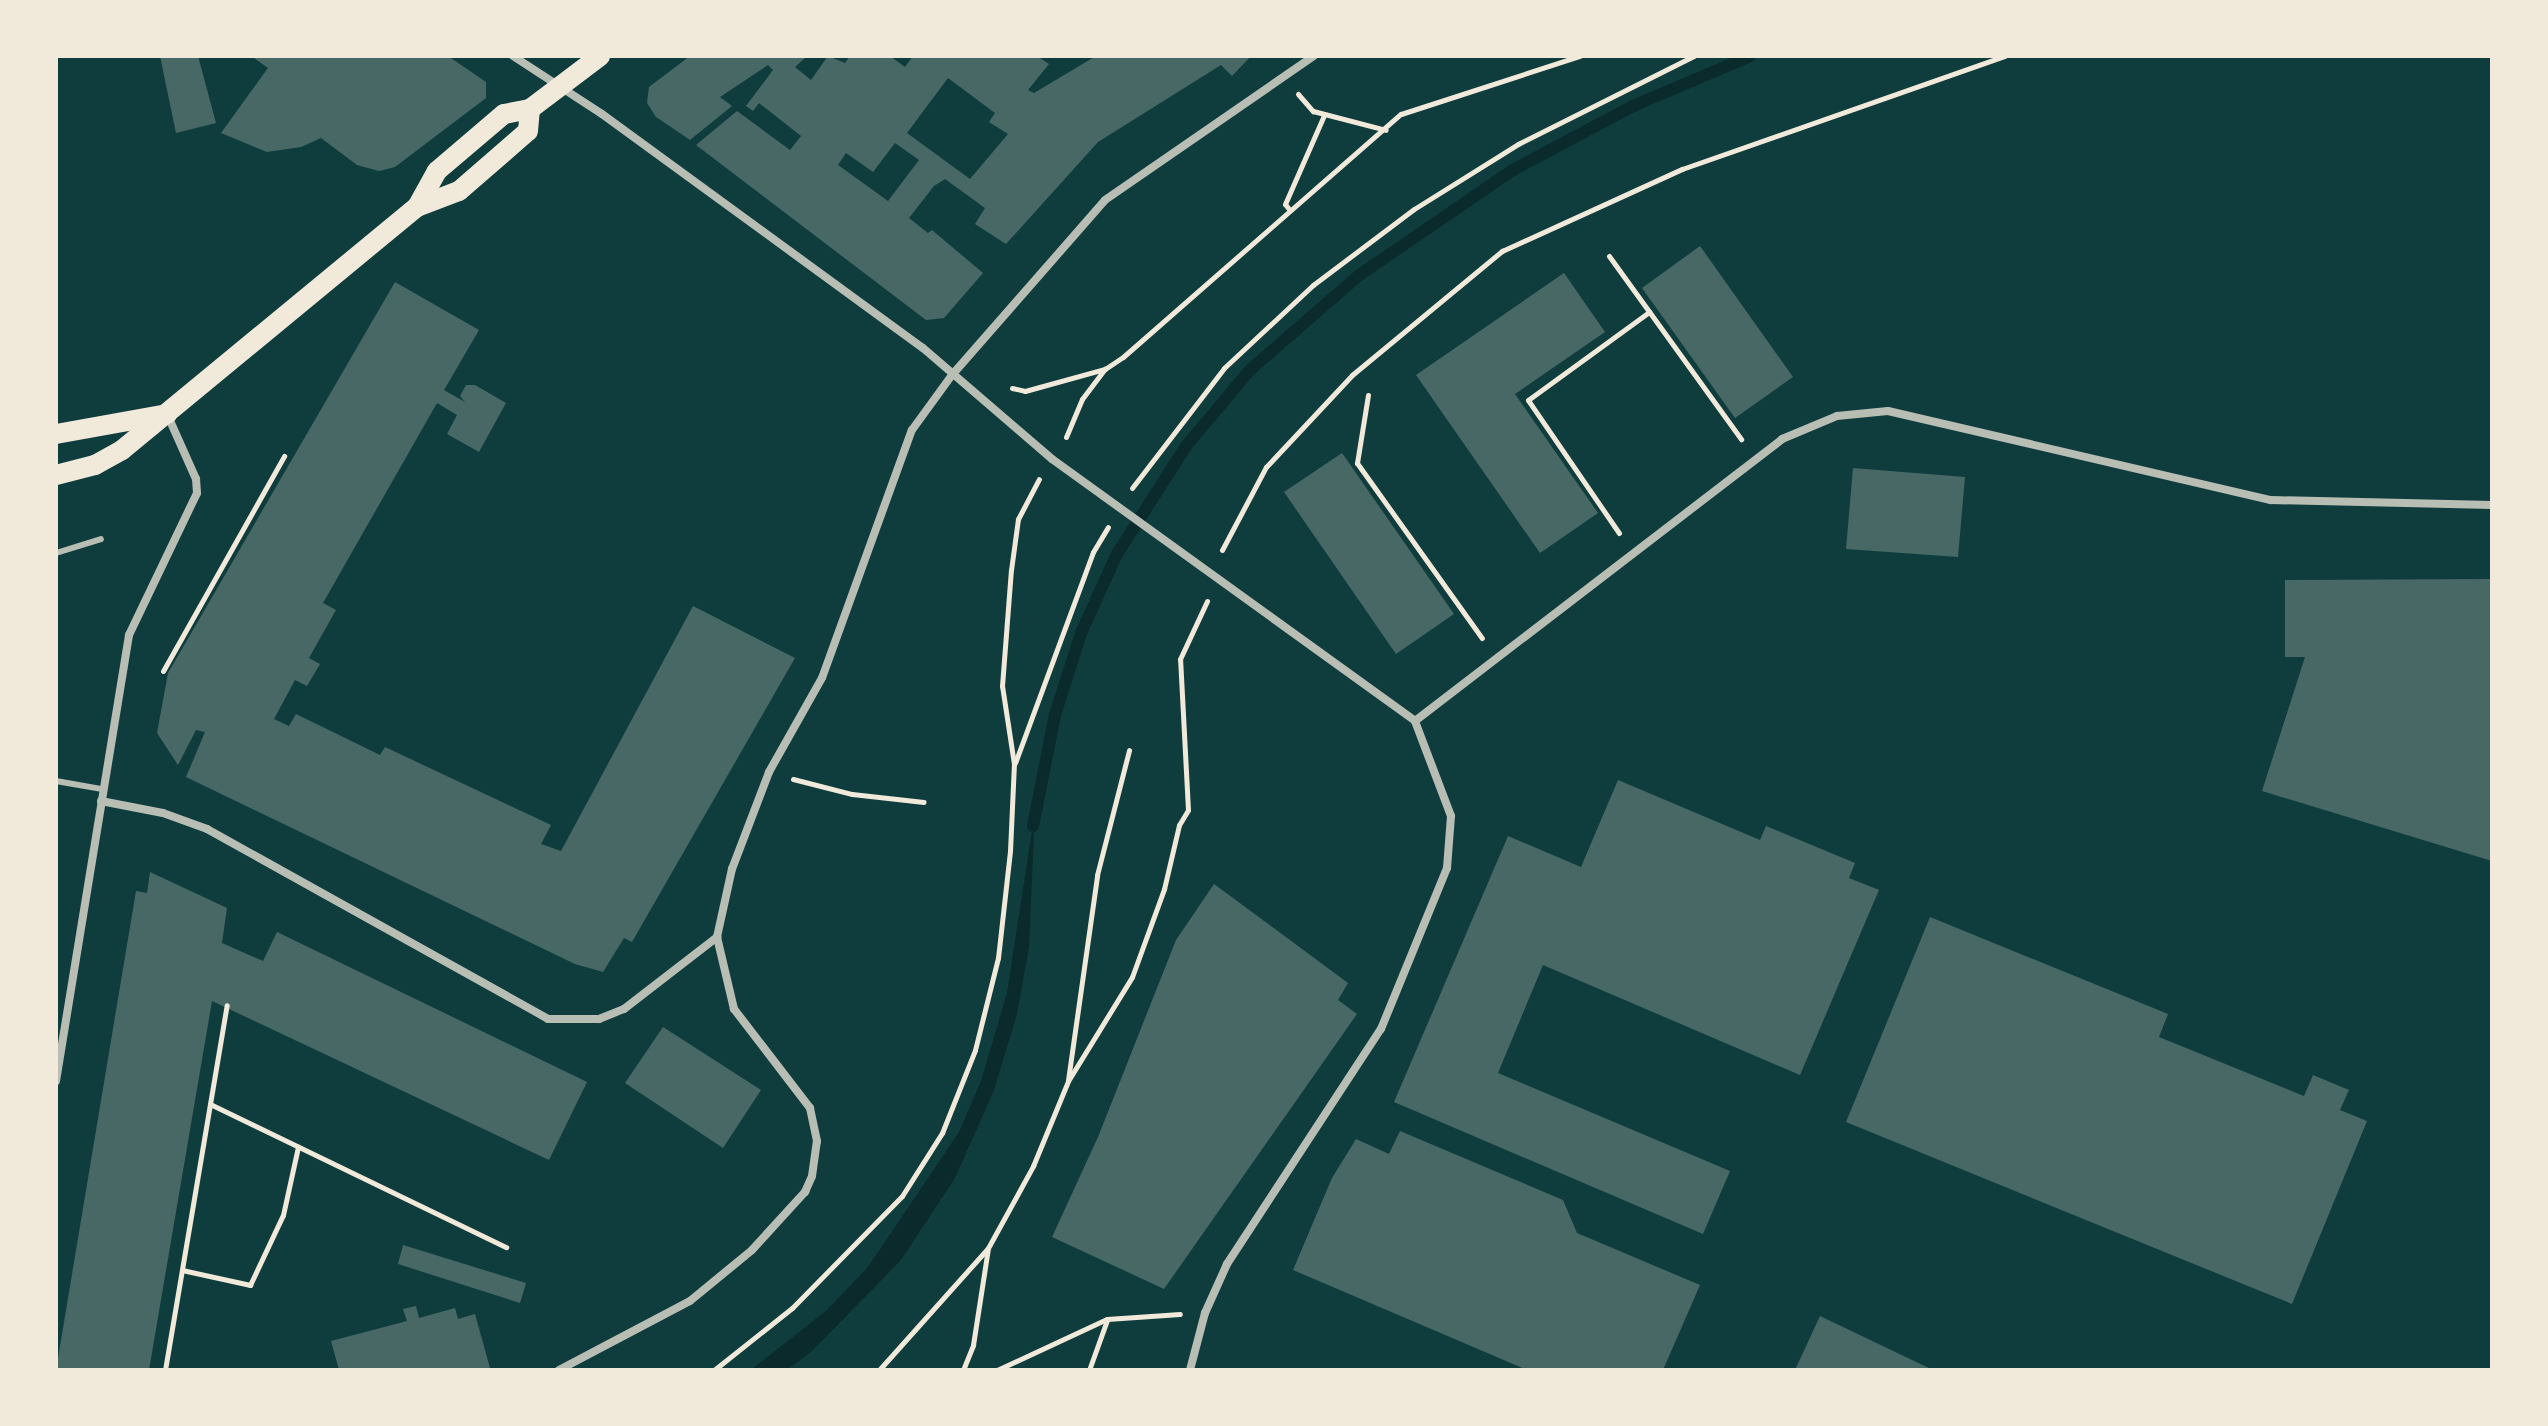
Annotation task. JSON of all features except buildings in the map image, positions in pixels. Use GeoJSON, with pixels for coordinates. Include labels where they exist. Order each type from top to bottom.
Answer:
{"type":"FeatureCollection","features":[{"type":"Feature","properties":{"kind":"main road"},"geometry":{"type":"LineString","coordinates":[[417,207],[437,171],[504,114],[530,109],[600,56]]}},
{"type":"Feature","properties":{"kind":"main road"},"geometry":{"type":"LineString","coordinates":[[56,475],[95,465],[122,450],[417,207],[471,181],[528,131],[530,109]]}},
{"type":"Feature","properties":{"kind":"main road"},"geometry":{"type":"LineString","coordinates":[[56,434],[167,414]]}},
{"type":"Feature","properties":{"kind":"street"},"geometry":{"type":"LineString","coordinates":[[513,56],[910,339],[1052,459],[1415,721],[1451,816],[1447,868],[1381,1029],[1227,1264],[1205,1313],[1190,1370]]}},
{"type":"Feature","properties":{"kind":"street"},"geometry":{"type":"LineString","coordinates":[[559,1370],[690,1301],[752,1250],[805,1192],[812,1176],[817,1141],[810,1108],[734,1009],[717,937],[732,869],[769,772],[822,678],[912,430],[952,375],[1105,200],[1314,56]]}},
{"type":"Feature","properties":{"kind":"street"},"geometry":{"type":"LineString","coordinates":[[1415,721],[1494,656],[1782,439],[1837,416],[1888,411],[2271,500],[2492,505]]}},
{"type":"Feature","properties":{"kind":"street"},"geometry":{"type":"LineString","coordinates":[[56,1081],[129,635],[197,493],[196,479],[167,414]]}},
{"type":"Feature","properties":{"kind":"street"},"geometry":{"type":"LineString","coordinates":[[101,801],[163,813],[207,829],[548,1019],[599,1019],[624,1009],[717,937]]}},
{"type":"Feature","properties":{"kind":"lane"},"geometry":{"type":"LineString","coordinates":[[56,553],[101,539]]}},
{"type":"Feature","properties":{"kind":"lane"},"geometry":{"type":"LineString","coordinates":[[56,781],[102,789]]}},
{"type":"Feature","properties":{"kind":"path"},"geometry":{"type":"LineString","coordinates":[[714,1370],[792,1308],[848,1256],[902,1196],[942,1133],[975,1050],[998,958],[1014,764],[1002,686],[1011,570],[1025,499],[1052,459],[1082,399],[1105,369],[1401,114],[1448,95],[1580,56]]}},
{"type":"Feature","properties":{"kind":"path"},"geometry":{"type":"LineString","coordinates":[[1128,495],[1224,368],[1313,285],[1414,209],[1518,144],[1694,56]]}},
{"type":"Feature","properties":{"kind":"path"},"geometry":{"type":"LineString","coordinates":[[879,1370],[988,1248],[1033,1166],[1068,1081],[1132,977],[1164,889],[1179,825],[1188,810],[1180,659],[1206,610],[1210,573],[1266,467],[1352,375],[1502,251],[1682,169],[2005,56]]}},
{"type":"Feature","properties":{"kind":"path"},"geometry":{"type":"LineString","coordinates":[[1283,78],[1313,111],[1386,130]]}},
{"type":"Feature","properties":{"kind":"path"},"geometry":{"type":"LineString","coordinates":[[1289,209],[1285,204],[1324,115]]}},
{"type":"Feature","properties":{"kind":"path"},"geometry":{"type":"LineString","coordinates":[[1609,256],[1755,459]]}},
{"type":"Feature","properties":{"kind":"path"},"geometry":{"type":"LineString","coordinates":[[1632,553],[1528,400],[1649,312]]}},
{"type":"Feature","properties":{"kind":"path"},"geometry":{"type":"LineString","coordinates":[[952,375],[1025,391],[1105,369]]}},
{"type":"Feature","properties":{"kind":"path"},"geometry":{"type":"LineString","coordinates":[[1368,395],[1357,463],[1494,656]]}},
{"type":"Feature","properties":{"kind":"path"},"geometry":{"type":"LineString","coordinates":[[163,671],[284,456]]}},
{"type":"Feature","properties":{"kind":"path"},"geometry":{"type":"LineString","coordinates":[[1014,764],[1093,552],[1114,518]]}},
{"type":"Feature","properties":{"kind":"path"},"geometry":{"type":"LineString","coordinates":[[1068,1081],[1097,875],[1129,750]]}},
{"type":"Feature","properties":{"kind":"path"},"geometry":{"type":"LineString","coordinates":[[769,772],[852,794],[924,802]]}},
{"type":"Feature","properties":{"kind":"path"},"geometry":{"type":"LineString","coordinates":[[165,1370],[227,1005]]}},
{"type":"Feature","properties":{"kind":"path"},"geometry":{"type":"LineString","coordinates":[[210,1104],[506,1247]]}},
{"type":"Feature","properties":{"kind":"path"},"geometry":{"type":"LineString","coordinates":[[182,1270],[250,1285],[283,1215],[298,1147]]}},
{"type":"Feature","properties":{"kind":"path"},"geometry":{"type":"LineString","coordinates":[[963,1370],[973,1345],[988,1248]]}},
{"type":"Feature","properties":{"kind":"path"},"geometry":{"type":"LineString","coordinates":[[997,1370],[1107,1319],[1205,1313]]}},
{"type":"Feature","properties":{"kind":"path"},"geometry":{"type":"LineString","coordinates":[[1089,1370],[1107,1319]]}},
{"type":"Feature","properties":{"kind":"water"},"geometry":{"type":"Polygon","coordinates":[[[1035,811],[1029,947],[1017,1014],[994,1090],[955,1178],[901,1260],[811,1352],[787,1370],[751,1370],[827,1310],[868,1267],[959,1132],[981,1081],[1007,993],[1035,811]]]}},
{"type":"Feature","properties":{"kind":"waterway"},"geometry":{"type":"LineString","coordinates":[[1033,826],[1055,715],[1081,633],[1117,554],[1186,446],[1250,370],[1358,276],[1513,170],[1633,106],[1750,56]]}}]}
